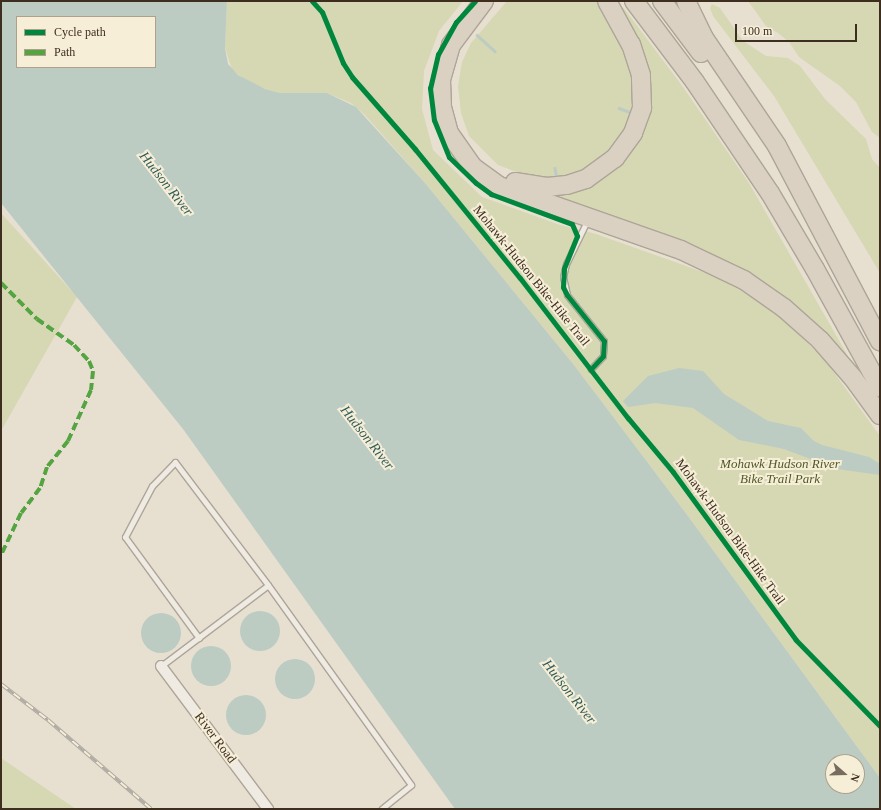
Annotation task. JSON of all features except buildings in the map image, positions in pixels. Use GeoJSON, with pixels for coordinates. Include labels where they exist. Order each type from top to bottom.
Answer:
{"type":"FeatureCollection","features":[{"type":"Feature","properties":{"kind":"highway"},"geometry":{"type":"LineString","coordinates":[[484,1],[455,38],[444,65],[440,94],[449,133],[468,163],[493,183],[697,257],[757,288],[784,308],[820,340],[853,378],[880,415]]}},
{"type":"Feature","properties":{"kind":"highway"},"geometry":{"type":"LineString","coordinates":[[496,1],[470,31],[457,55],[450,82],[453,112],[464,140],[488,168],[520,183],[547,187],[576,182],[603,169],[626,145],[638,121],[643,95],[640,68],[631,45],[607,1]]}},
{"type":"Feature","properties":{"kind":"highway"},"geometry":{"type":"LineString","coordinates":[[634,1],[695,82],[770,193],[815,269],[880,387]]}},
{"type":"Feature","properties":{"kind":"highway"},"geometry":{"type":"LineString","coordinates":[[662,1],[743,112],[824,239]]}},
{"type":"Feature","properties":{"kind":"highway"},"geometry":{"type":"LineString","coordinates":[[686,1],[704,38],[777,146],[824,239],[880,340]]}},
{"type":"Feature","properties":{"kind":"street","name":"River Road"},"geometry":{"type":"LineString","coordinates":[[161,666],[268,809]]}},
{"type":"Feature","properties":{"kind":"lane"},"geometry":{"type":"LineString","coordinates":[[588,218],[566,264],[563,277],[566,295],[604,342],[603,356],[591,369]]}},
{"type":"Feature","properties":{"kind":"lane"},"geometry":{"type":"LineString","coordinates":[[198,638],[125,537],[152,486],[175,462],[268,585],[411,785],[381,809]]}},
{"type":"Feature","properties":{"kind":"lane"},"geometry":{"type":"LineString","coordinates":[[161,666],[268,585]]}},
{"type":"Feature","properties":{"kind":"green space","name":"Mohawk Hudson River Bike Trail Park"},"geometry":{"type":"Polygon","coordinates":[[[227,1],[463,1],[439,31],[424,71],[422,109],[433,150],[482,197],[560,225],[596,234],[720,278],[774,310],[825,360],[880,436],[880,778],[865,758],[865,754],[862,754],[685,512],[574,365],[425,183],[365,115],[351,103],[327,93],[280,93],[251,84],[232,70],[225,47],[227,1]]]}},
{"type":"Feature","properties":{"kind":"green space"},"geometry":{"type":"Polygon","coordinates":[[[507,1],[598,1],[624,53],[634,81],[630,118],[619,139],[601,158],[581,172],[556,177],[532,178],[498,165],[469,136],[461,113],[458,86],[462,62],[471,43],[507,1]]]}},
{"type":"Feature","properties":{"kind":"green space"},"geometry":{"type":"Polygon","coordinates":[[[748,1],[880,1],[880,138],[872,132],[856,102],[840,86],[799,57],[789,42],[766,26],[748,1]]]}},
{"type":"Feature","properties":{"kind":"green space"},"geometry":{"type":"Polygon","coordinates":[[[712,4],[720,8],[743,41],[766,56],[788,58],[800,66],[825,99],[866,139],[872,159],[880,168],[880,273],[774,96],[713,16],[710,8],[712,4]]]}},
{"type":"Feature","properties":{"kind":"green space"},"geometry":{"type":"Polygon","coordinates":[[[623,7],[683,87],[749,183],[864,384],[795,309],[539,194],[586,185],[647,110],[618,11],[623,7]]]}},
{"type":"Feature","properties":{"kind":"green space"},"geometry":{"type":"Polygon","coordinates":[[[1,213],[77,297],[1,431],[1,213]]]}},
{"type":"Feature","properties":{"kind":"green space"},"geometry":{"type":"Polygon","coordinates":[[[1,758],[76,809],[1,809],[1,758]]]}},
{"type":"Feature","properties":{"kind":"water","name":"Hudson River"},"geometry":{"type":"Polygon","coordinates":[[[1,1],[227,1],[225,48],[228,64],[238,75],[265,89],[280,93],[327,93],[356,107],[425,183],[574,365],[685,512],[862,754],[825,754],[825,794],[865,794],[865,758],[880,778],[880,809],[455,809],[183,429],[1,203],[1,1]]]}},
{"type":"Feature","properties":{"kind":"water"},"geometry":{"type":"Polygon","coordinates":[[[679,368],[703,371],[724,394],[768,421],[801,428],[814,441],[822,445],[869,457],[880,464],[880,475],[837,469],[784,449],[739,440],[693,408],[655,403],[628,407],[623,401],[648,376],[679,368]]]}},
{"type":"Feature","properties":{"kind":"water"},"geometry":{"type":"Polygon","coordinates":[[[256,611],[264,611],[271,614],[277,620],[280,631],[277,642],[271,648],[264,651],[256,651],[249,648],[243,642],[240,635],[240,627],[243,620],[249,614],[256,611]]]}},
{"type":"Feature","properties":{"kind":"water"},"geometry":{"type":"Polygon","coordinates":[[[157,613],[165,613],[172,616],[178,622],[181,633],[178,644],[172,650],[165,653],[157,653],[150,650],[144,644],[141,637],[141,629],[144,622],[150,616],[157,613]]]}},
{"type":"Feature","properties":{"kind":"water"},"geometry":{"type":"Polygon","coordinates":[[[207,646],[215,646],[222,649],[228,655],[231,666],[228,677],[222,683],[215,686],[207,686],[200,683],[194,677],[191,670],[191,662],[194,655],[200,649],[207,646]]]}},
{"type":"Feature","properties":{"kind":"water"},"geometry":{"type":"Polygon","coordinates":[[[291,659],[299,659],[306,662],[312,668],[315,679],[312,690],[306,696],[299,699],[291,699],[284,696],[278,690],[275,683],[275,675],[278,668],[284,662],[291,659]]]}},
{"type":"Feature","properties":{"kind":"water"},"geometry":{"type":"Polygon","coordinates":[[[242,695],[250,695],[257,698],[263,704],[266,715],[263,726],[257,732],[250,735],[242,735],[235,732],[229,726],[226,719],[226,711],[229,704],[235,698],[242,695]]]}},
{"type":"Feature","properties":{"kind":"waterway"},"geometry":{"type":"LineString","coordinates":[[477,35],[495,51]]}},
{"type":"Feature","properties":{"kind":"waterway"},"geometry":{"type":"LineString","coordinates":[[619,108],[633,113]]}},
{"type":"Feature","properties":{"kind":"waterway"},"geometry":{"type":"LineString","coordinates":[[555,168],[557,179]]}},
{"type":"Feature","properties":{"kind":"railway"},"geometry":{"type":"LineString","coordinates":[[1,684],[48,720],[151,809]]}},
{"type":"Feature","properties":{"kind":"marked path"},"geometry":{"type":"LineString","coordinates":[[1,283],[37,319],[74,345],[89,361],[93,371],[91,390],[68,441],[47,467],[40,488],[21,513],[1,555]]}},
{"type":"Feature","properties":{"kind":"cycle path","name":"Mohawk-Hudson Bike-Hike Trail"},"geometry":{"type":"LineString","coordinates":[[312,1],[322,12],[343,63],[352,77],[415,149],[520,278],[628,418],[673,472],[796,640],[880,726]]}},
{"type":"Feature","properties":{"kind":"cycle path","name":"Mohawk-Hudson Bike-Hike Trail"},"geometry":{"type":"LineString","coordinates":[[475,1],[456,22],[438,54],[430,88],[434,120],[449,157],[476,183],[491,194],[572,224],[577,236],[564,269],[563,287],[567,295],[604,341],[603,356],[591,369]]}}]}
